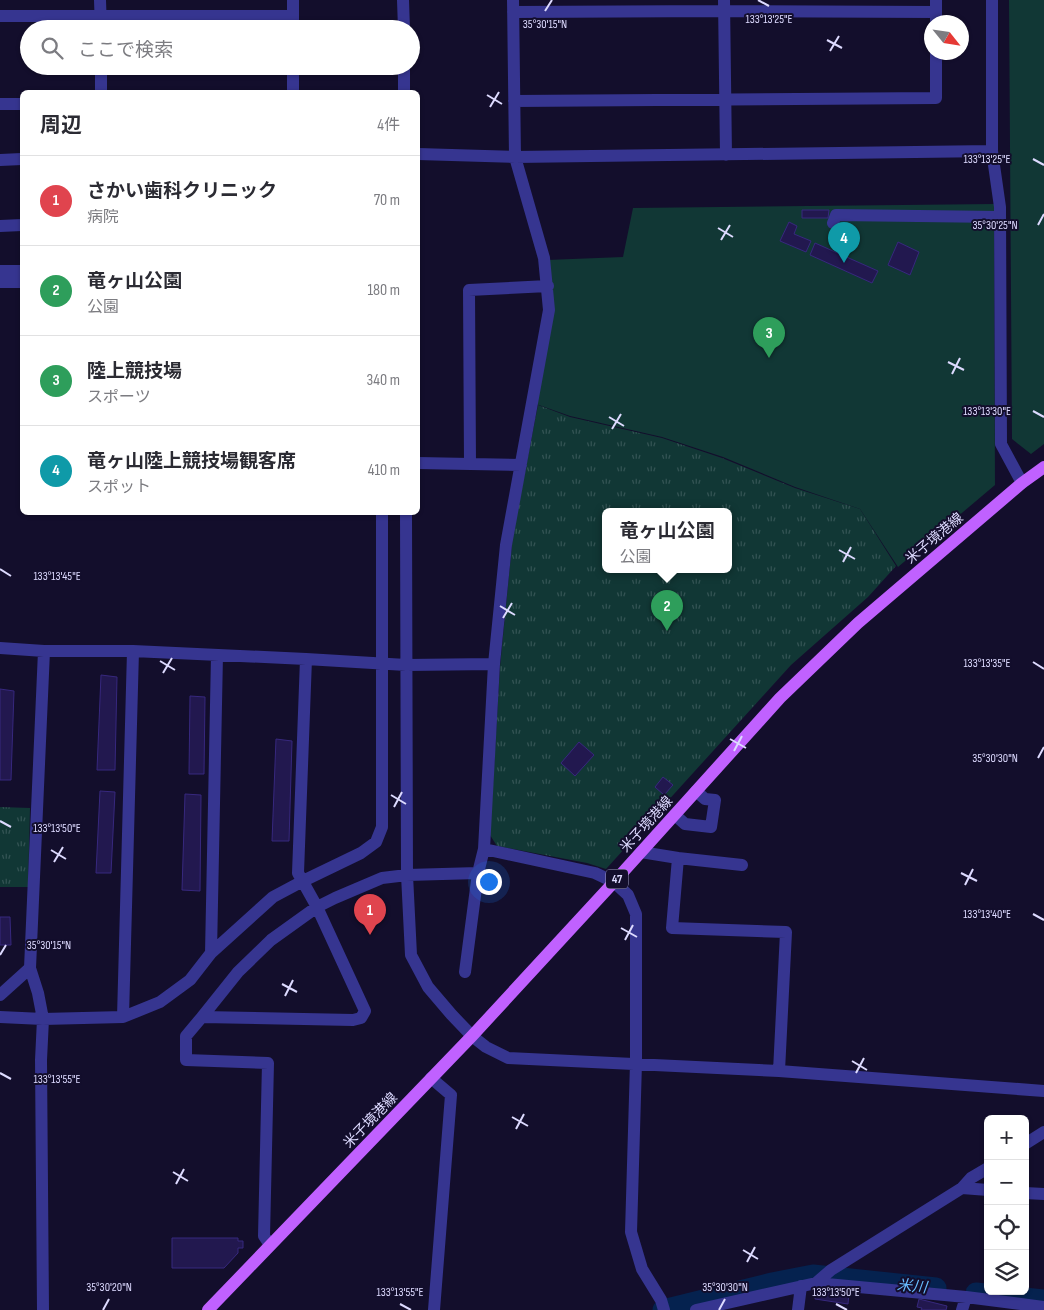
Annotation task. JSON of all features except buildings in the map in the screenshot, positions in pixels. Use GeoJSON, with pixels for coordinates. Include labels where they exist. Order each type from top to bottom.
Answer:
{"type":"FeatureCollection","features":[{"type":"Feature","properties":{"kind":"main road","name":"米子境港線"},"geometry":{"type":"LineString","coordinates":[[208,1310],[472,1036],[780,698],[858,623],[1022,483],[1044,468]]}},
{"type":"Feature","properties":{"kind":"street"},"geometry":{"type":"LineString","coordinates":[[100,0],[101,20]]}},
{"type":"Feature","properties":{"kind":"street"},"geometry":{"type":"LineString","coordinates":[[293,0],[293,20]]}},
{"type":"Feature","properties":{"kind":"street"},"geometry":{"type":"LineString","coordinates":[[403,0],[404,20]]}},
{"type":"Feature","properties":{"kind":"street"},"geometry":{"type":"LineString","coordinates":[[992,0],[992,151],[1000,217],[1001,444],[1022,483]]}},
{"type":"Feature","properties":{"kind":"street"},"geometry":{"type":"LineString","coordinates":[[724,5],[726,155]]}},
{"type":"Feature","properties":{"kind":"street"},"geometry":{"type":"LineString","coordinates":[[465,972],[478,873],[484,849],[494,664],[506,544],[549,310],[544,258],[515,157],[513,6],[724,5],[936,11]]}},
{"type":"Feature","properties":{"kind":"street"},"geometry":{"type":"LineString","coordinates":[[0,16],[67,20]]}},
{"type":"Feature","properties":{"kind":"street"},"geometry":{"type":"LineString","coordinates":[[514,101],[936,98],[936,60]]}},
{"type":"Feature","properties":{"kind":"street"},"geometry":{"type":"LineString","coordinates":[[101,75],[101,90]]}},
{"type":"Feature","properties":{"kind":"street"},"geometry":{"type":"LineString","coordinates":[[293,75],[293,90]]}},
{"type":"Feature","properties":{"kind":"street"},"geometry":{"type":"LineString","coordinates":[[404,75],[404,90]]}},
{"type":"Feature","properties":{"kind":"street"},"geometry":{"type":"LineString","coordinates":[[0,104],[20,104]]}},
{"type":"Feature","properties":{"kind":"street"},"geometry":{"type":"LineString","coordinates":[[420,154],[515,157],[992,151]]}},
{"type":"Feature","properties":{"kind":"street"},"geometry":{"type":"LineString","coordinates":[[0,160],[20,160]]}},
{"type":"Feature","properties":{"kind":"street"},"geometry":{"type":"LineString","coordinates":[[833,222],[836,215],[1000,217]]}},
{"type":"Feature","properties":{"kind":"street"},"geometry":{"type":"LineString","coordinates":[[0,226],[20,225]]}},
{"type":"Feature","properties":{"kind":"street"},"geometry":{"type":"LineString","coordinates":[[0,271],[20,270]]}},
{"type":"Feature","properties":{"kind":"street"},"geometry":{"type":"LineString","coordinates":[[0,282],[20,282]]}},
{"type":"Feature","properties":{"kind":"street"},"geometry":{"type":"LineString","coordinates":[[470,464],[469,290],[548,286]]}},
{"type":"Feature","properties":{"kind":"street"},"geometry":{"type":"LineString","coordinates":[[420,463],[521,465]]}},
{"type":"Feature","properties":{"kind":"street"},"geometry":{"type":"LineString","coordinates":[[1,1020],[123,1017],[160,1002],[190,980],[211,953],[273,897],[361,853],[376,842],[382,827],[382,515]]}},
{"type":"Feature","properties":{"kind":"street"},"geometry":{"type":"LineString","coordinates":[[406,515],[407,875],[411,954],[428,987],[472,1036],[486,1047],[508,1058],[779,1071],[1044,1090]]}},
{"type":"Feature","properties":{"kind":"street"},"geometry":{"type":"LineString","coordinates":[[0,648],[44,651],[132,651],[406,665],[494,664]]}},
{"type":"Feature","properties":{"kind":"street"},"geometry":{"type":"LineString","coordinates":[[43,1310],[41,1060],[43,1019],[30,968],[44,651]]}},
{"type":"Feature","properties":{"kind":"street"},"geometry":{"type":"LineString","coordinates":[[123,1017],[132,651]]}},
{"type":"Feature","properties":{"kind":"street"},"geometry":{"type":"LineString","coordinates":[[211,953],[218,655]]}},
{"type":"Feature","properties":{"kind":"street"},"geometry":{"type":"LineString","coordinates":[[202,1016],[353,1020],[361,1018],[365,1011],[317,907],[298,872],[306,659]]}},
{"type":"Feature","properties":{"kind":"street"},"geometry":{"type":"LineString","coordinates":[[675,815],[685,824],[711,827],[714,800],[704,799],[696,790]]}},
{"type":"Feature","properties":{"kind":"street"},"geometry":{"type":"LineString","coordinates":[[484,849],[595,873],[614,882],[628,895],[636,914],[636,1063],[631,1232],[642,1270],[661,1300],[664,1310]]}},
{"type":"Feature","properties":{"kind":"street"},"geometry":{"type":"LineString","coordinates":[[641,852],[742,865]]}},
{"type":"Feature","properties":{"kind":"street"},"geometry":{"type":"LineString","coordinates":[[678,858],[672,928],[786,932],[779,1071]]}},
{"type":"Feature","properties":{"kind":"street"},"geometry":{"type":"LineString","coordinates":[[270,1245],[264,1236],[268,1063],[186,1060],[186,1036],[238,972],[270,940],[317,907],[382,878],[407,875],[478,873]]}},
{"type":"Feature","properties":{"kind":"street"},"geometry":{"type":"LineString","coordinates":[[0,995],[30,968]]}},
{"type":"Feature","properties":{"kind":"street"},"geometry":{"type":"LineString","coordinates":[[430,1078],[451,1095],[434,1310]]}},
{"type":"Feature","properties":{"kind":"street"},"geometry":{"type":"LineString","coordinates":[[1029,1141],[1044,1132]]}},
{"type":"Feature","properties":{"kind":"street"},"geometry":{"type":"LineString","coordinates":[[816,1283],[831,1270],[962,1188],[971,1178],[984,1170]]}},
{"type":"Feature","properties":{"kind":"street"},"geometry":{"type":"LineString","coordinates":[[962,1188],[984,1190]]}},
{"type":"Feature","properties":{"kind":"street"},"geometry":{"type":"LineString","coordinates":[[1029,1193],[1044,1194]]}},
{"type":"Feature","properties":{"kind":"street"},"geometry":{"type":"LineString","coordinates":[[698,1310],[816,1283],[966,1297],[1044,1307]]}},
{"type":"Feature","properties":{"kind":"street"},"geometry":{"type":"LineString","coordinates":[[798,1310],[801,1286]]}},
{"type":"Feature","properties":{"kind":"street"},"geometry":{"type":"LineString","coordinates":[[962,1310],[966,1297]]}},
{"type":"Feature","properties":{"kind":"green space"},"geometry":{"type":"Polygon","coordinates":[[[1009,0],[1044,0],[1044,444],[1031,454],[1012,439],[1009,0]]]}},
{"type":"Feature","properties":{"kind":"green space"},"geometry":{"type":"Polygon","coordinates":[[[994,204],[995,485],[898,567],[860,509],[795,487],[723,457],[662,437],[570,416],[536,404],[547,260],[623,257],[633,208],[994,204]]]}},
{"type":"Feature","properties":{"kind":"green space"},"geometry":{"type":"Polygon","coordinates":[[[538,405],[570,417],[662,438],[722,458],[795,488],[860,509],[896,566],[868,597],[791,665],[606,869],[587,863],[497,846],[490,835],[500,667],[513,534],[538,405]]]}},
{"type":"Feature","properties":{"kind":"green space"},"geometry":{"type":"Polygon","coordinates":[[[0,807],[30,808],[28,887],[0,887],[0,807]]]}},
{"type":"Feature","properties":{"kind":"waterway","name":"米川"},"geometry":{"type":"LineString","coordinates":[[663,1310],[772,1283],[813,1275],[936,1288]]}},
{"type":"Feature","properties":{"kind":"waterway","name":"米川"},"geometry":{"type":"LineString","coordinates":[[976,1293],[1044,1300]]}},
{"type":"Feature","properties":{"kind":"place","name":"竜ヶ山陸上競技場観客席"},"geometry":{"type":"Point","coordinates":[844,263]}},
{"type":"Feature","properties":{"kind":"place","name":"陸上競技場"},"geometry":{"type":"Point","coordinates":[769,358]}},
{"type":"Feature","properties":{"kind":"place","name":"竜ヶ山公園"},"geometry":{"type":"Point","coordinates":[667,631]}},
{"type":"Feature","properties":{"kind":"place","name":"さかい歯科クリニック"},"geometry":{"type":"Point","coordinates":[370,935]}}]}
